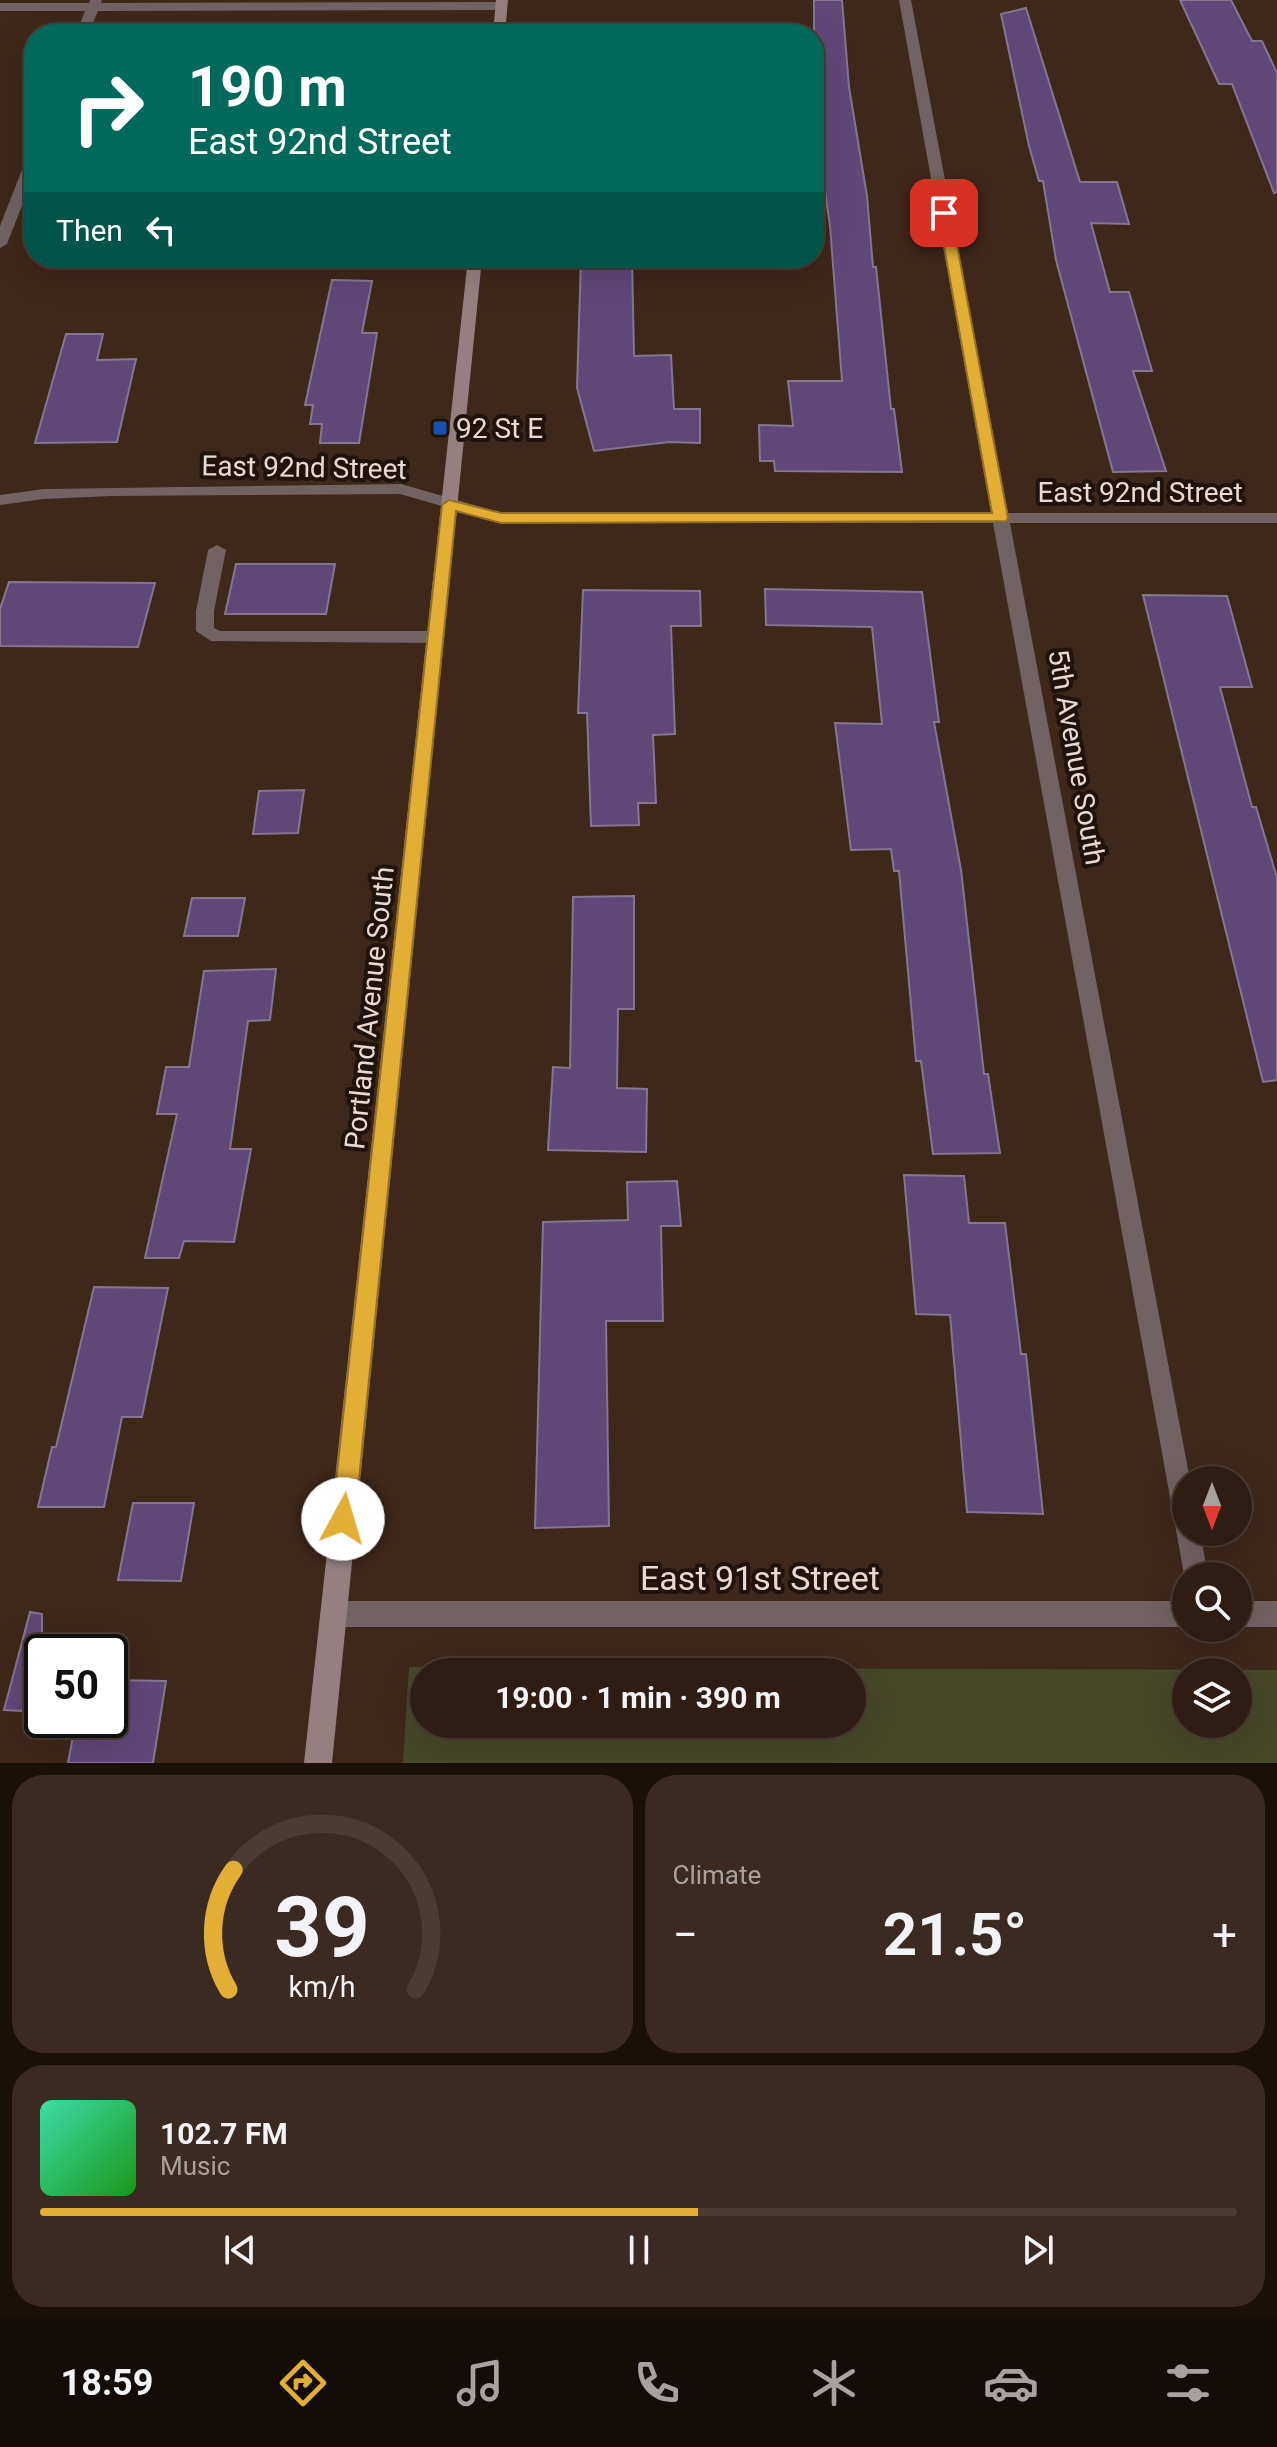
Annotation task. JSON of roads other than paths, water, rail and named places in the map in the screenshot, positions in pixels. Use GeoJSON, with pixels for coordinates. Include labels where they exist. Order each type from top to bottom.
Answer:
{"type":"FeatureCollection","features":[{"type":"Feature","properties":{"kind":"main road"},"geometry":{"type":"LineString","coordinates":[[500,24],[502,3]]}},
{"type":"Feature","properties":{"kind":"main road","name":"Portland Avenue South"},"geometry":{"type":"LineString","coordinates":[[318,1763],[474,268]]}},
{"type":"Feature","properties":{"kind":"street","name":"5th Avenue South"},"geometry":{"type":"LineString","coordinates":[[905,0],[1175,1466]]}},
{"type":"Feature","properties":{"kind":"street"},"geometry":{"type":"LineString","coordinates":[[0,7],[94,3],[502,3]]}},
{"type":"Feature","properties":{"kind":"street"},"geometry":{"type":"LineString","coordinates":[[86,24],[94,3]]}},
{"type":"Feature","properties":{"kind":"street"},"geometry":{"type":"LineString","coordinates":[[0,244],[24,183]]}},
{"type":"Feature","properties":{"kind":"street","name":"East 92nd Street"},"geometry":{"type":"LineString","coordinates":[[0,500],[44,494],[111,491],[401,489],[501,518],[1277,518]]}},
{"type":"Feature","properties":{"kind":"street"},"geometry":{"type":"LineString","coordinates":[[217,550],[205,611],[205,631],[217,637],[436,637]]}},
{"type":"Feature","properties":{"kind":"street","name":"East 91st Street"},"geometry":{"type":"LineString","coordinates":[[333,1614],[1172,1614]]}},
{"type":"Feature","properties":{"kind":"street"},"geometry":{"type":"LineString","coordinates":[[1252,1614],[1277,1614]]}},
{"type":"Feature","properties":{"kind":"place","name":"92 St E"},"geometry":{"type":"Point","coordinates":[440,428]}}]}
